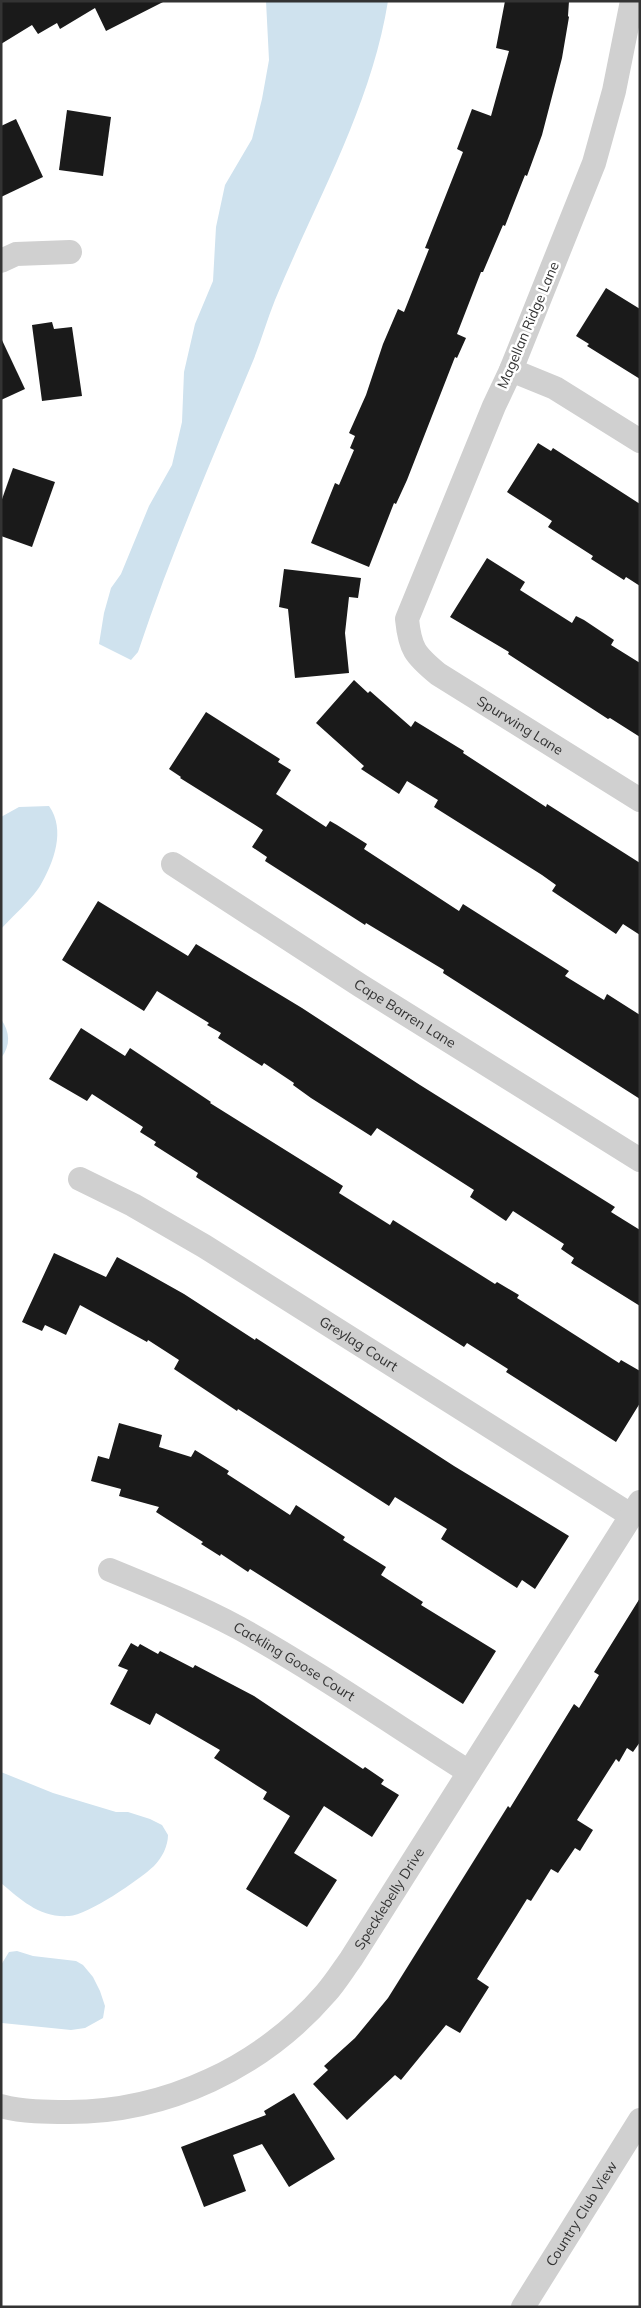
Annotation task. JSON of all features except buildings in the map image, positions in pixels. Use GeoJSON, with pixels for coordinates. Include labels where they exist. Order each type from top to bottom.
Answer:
{"type":"FeatureCollection","features":[{"type":"Feature","properties":{"kind":"street","name":"Magellan Ridge Lane"},"geometry":{"type":"LineString","coordinates":[[409,642],[407,619],[414,599],[494,406],[511,370],[594,163],[630,58],[632,1]]}},
{"type":"Feature","properties":{"kind":"street"},"geometry":{"type":"LineString","coordinates":[[1,261],[16,254],[70,252]]}},
{"type":"Feature","properties":{"kind":"street"},"geometry":{"type":"LineString","coordinates":[[511,370],[555,388],[640,441]]}},
{"type":"Feature","properties":{"kind":"street","name":"Spurwing Lane"},"geometry":{"type":"LineString","coordinates":[[409,642],[422,660],[438,674],[640,800]]}},
{"type":"Feature","properties":{"kind":"street","name":"Cape Barren Lane"},"geometry":{"type":"LineString","coordinates":[[173,864],[361,986],[640,1160]]}},
{"type":"Feature","properties":{"kind":"street","name":"Greylag Court"},"geometry":{"type":"LineString","coordinates":[[80,1179],[133,1205],[220,1256],[636,1509]]}},
{"type":"Feature","properties":{"kind":"street","name":"Specklebelly Drive"},"geometry":{"type":"LineString","coordinates":[[3,2112],[84,2112],[124,2108],[165,2098],[200,2085],[235,2068],[268,2047],[321,1999],[346,1966],[636,1509]]}},
{"type":"Feature","properties":{"kind":"street","name":"Cackling Goose Court"},"geometry":{"type":"LineString","coordinates":[[110,1570],[165,1592],[238,1628],[309,1670],[469,1772]]}},
{"type":"Feature","properties":{"kind":"street","name":"Country Club View"},"geometry":{"type":"LineString","coordinates":[[523,2307],[631,2155],[640,2120]]}},
{"type":"Feature","properties":{"kind":"water"},"geometry":{"type":"Polygon","coordinates":[[[266,1],[388,1],[369,79],[355,117],[275,300],[253,361],[178,542],[138,652],[131,660],[99,644],[104,613],[111,588],[121,574],[149,506],[172,465],[182,422],[184,372],[195,324],[213,281],[216,227],[225,185],[252,139],[262,99],[269,60],[266,1]]]}},
{"type":"Feature","properties":{"kind":"water"},"geometry":{"type":"Polygon","coordinates":[[[49,806],[57,825],[56,846],[50,867],[40,886],[1,929],[1,817],[19,807],[49,806]]]}},
{"type":"Feature","properties":{"kind":"water"},"geometry":{"type":"Polygon","coordinates":[[[1,1019],[8,1034],[8,1043],[1,1058],[1,1019]]]}},
{"type":"Feature","properties":{"kind":"water"},"geometry":{"type":"Polygon","coordinates":[[[1,1772],[53,1793],[116,1812],[128,1812],[162,1825],[168,1835],[162,1856],[147,1872],[126,1888],[88,1910],[69,1916],[59,1916],[32,1907],[1,1883],[1,1772]]]}},
{"type":"Feature","properties":{"kind":"water"},"geometry":{"type":"Polygon","coordinates":[[[17,1951],[33,1956],[76,1961],[83,1965],[93,1977],[100,1991],[105,2006],[103,2018],[85,2028],[71,2030],[2,2023],[1,1965],[9,1952],[17,1951]]]}}]}
